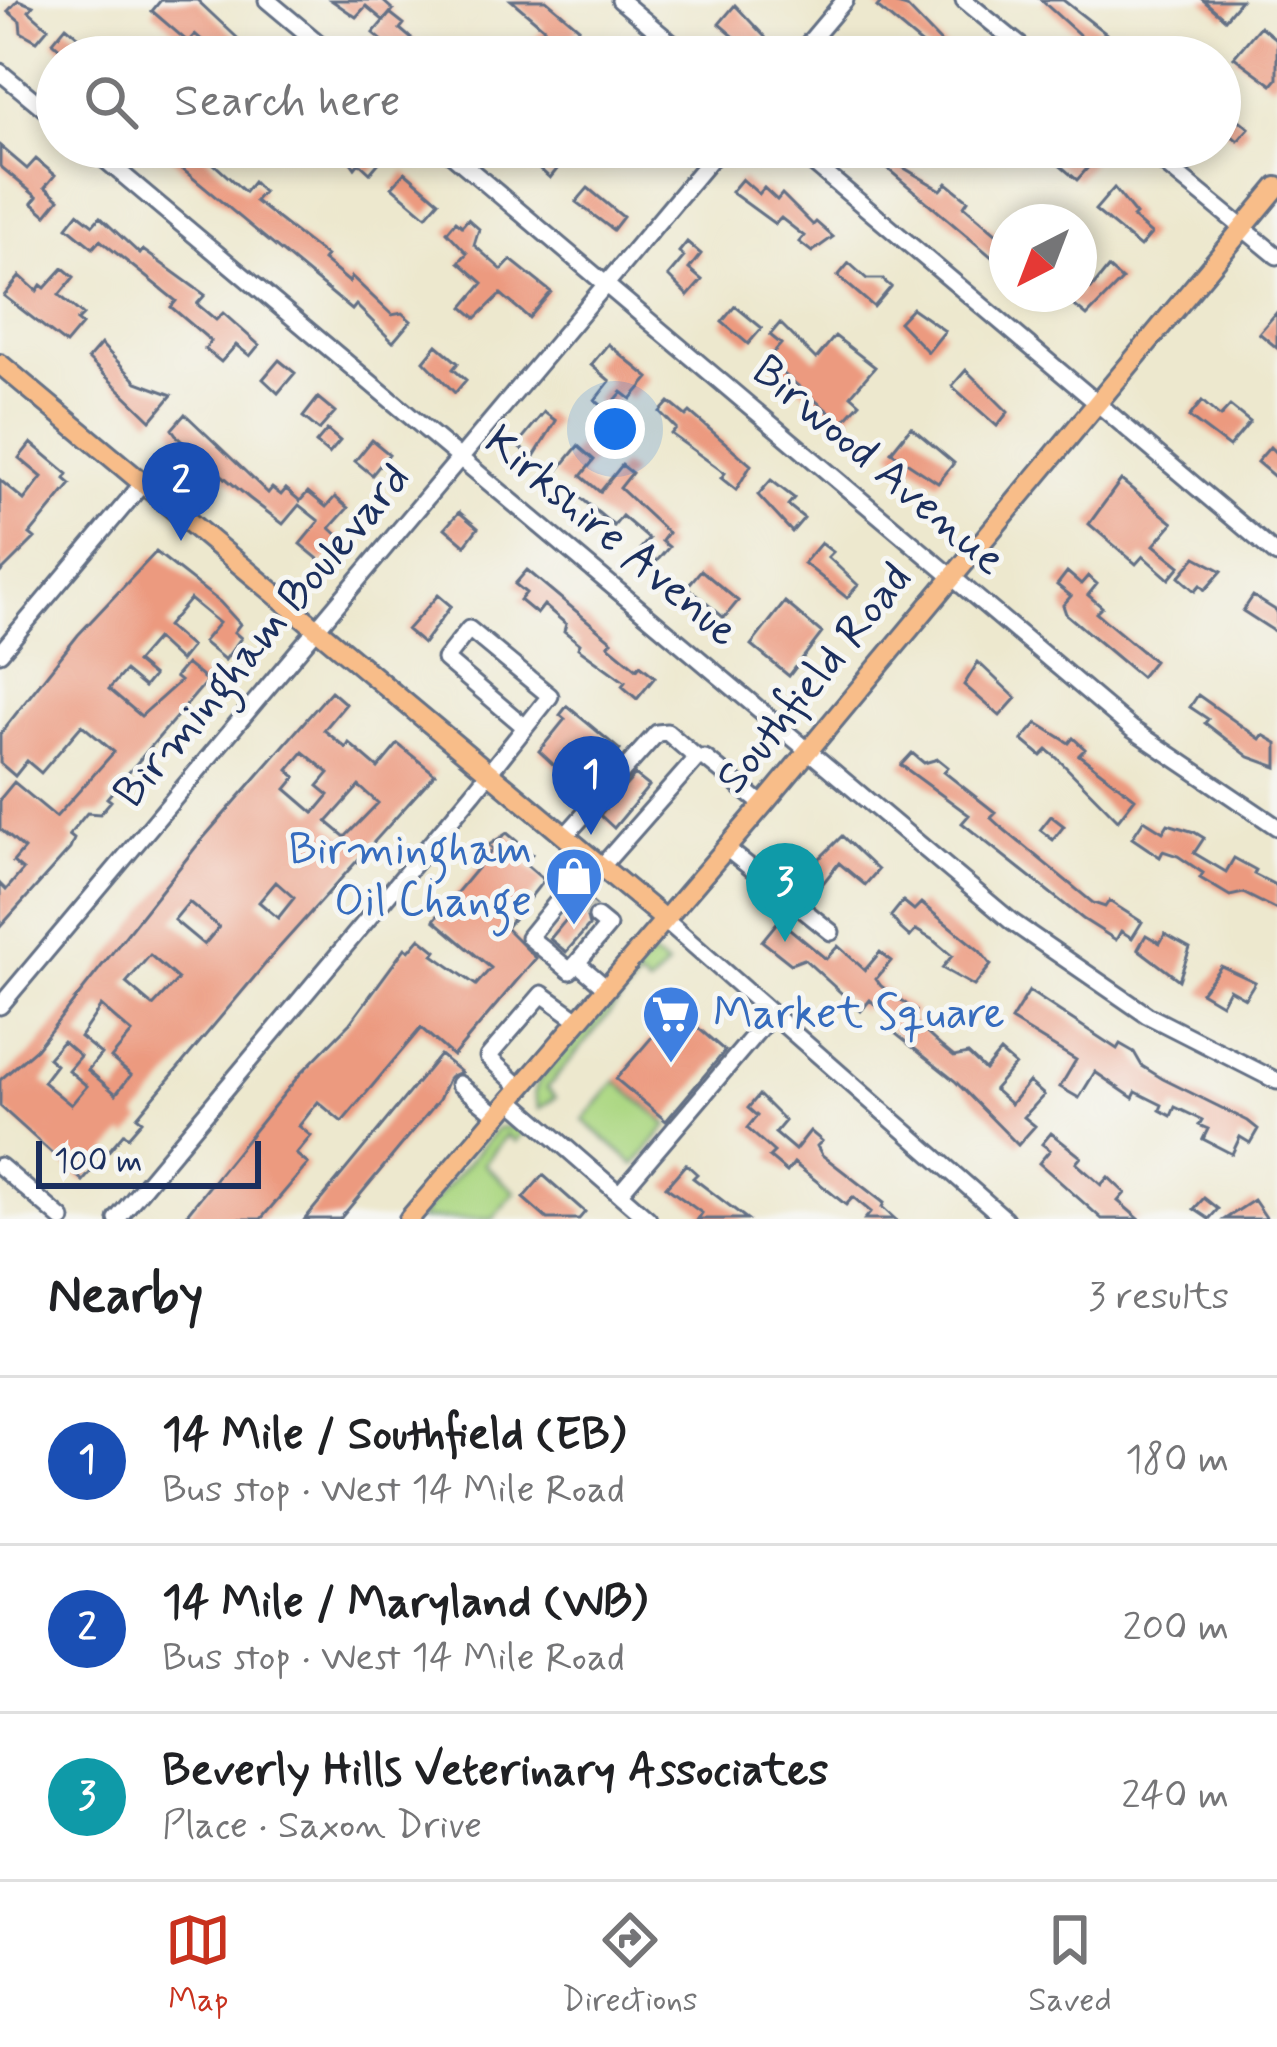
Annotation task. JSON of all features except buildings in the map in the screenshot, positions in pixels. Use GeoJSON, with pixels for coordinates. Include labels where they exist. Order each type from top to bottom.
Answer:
{"type":"FeatureCollection","features":[{"type":"Feature","properties":{"kind":"main road","name":"Southfield Road"},"geometry":{"type":"LineString","coordinates":[[410,1219],[763,805],[1277,187]]}},
{"type":"Feature","properties":{"kind":"main road"},"geometry":{"type":"LineString","coordinates":[[0,364],[664,919]]}},
{"type":"Feature","properties":{"kind":"street"},"geometry":{"type":"LineString","coordinates":[[267,0],[310,36]]}},
{"type":"Feature","properties":{"kind":"street"},"geometry":{"type":"LineString","coordinates":[[620,0],[663,36]]}},
{"type":"Feature","properties":{"kind":"street"},"geometry":{"type":"LineString","coordinates":[[815,36],[845,0]]}},
{"type":"Feature","properties":{"kind":"street"},"geometry":{"type":"LineString","coordinates":[[964,0],[1008,36]]}},
{"type":"Feature","properties":{"kind":"street"},"geometry":{"type":"LineString","coordinates":[[0,71],[36,101]]}},
{"type":"Feature","properties":{"kind":"street","name":"Kirkshire Avenue"},"geometry":{"type":"LineString","coordinates":[[115,168],[1057,955],[1147,1015],[1277,1081]]}},
{"type":"Feature","properties":{"kind":"street","name":"Birwood Avenue"},"geometry":{"type":"LineString","coordinates":[[468,168],[1166,755],[1277,827]]}},
{"type":"Feature","properties":{"kind":"street","name":"Birmingham Boulevard"},"geometry":{"type":"LineString","coordinates":[[0,1006],[703,168]]}},
{"type":"Feature","properties":{"kind":"street"},"geometry":{"type":"LineString","coordinates":[[819,168],[1277,555]]}},
{"type":"Feature","properties":{"kind":"street"},"geometry":{"type":"LineString","coordinates":[[1170,168],[1277,256]]}},
{"type":"Feature","properties":{"kind":"street"},"geometry":{"type":"LineString","coordinates":[[0,653],[143,483]]}},
{"type":"Feature","properties":{"kind":"street"},"geometry":{"type":"LineString","coordinates":[[117,1219],[490,772],[550,696],[469,629],[445,659],[525,727]]}},
{"type":"Feature","properties":{"kind":"street"},"geometry":{"type":"LineString","coordinates":[[566,835],[657,734],[667,733],[697,758],[705,758],[763,805]]}},
{"type":"Feature","properties":{"kind":"street"},"geometry":{"type":"LineString","coordinates":[[597,916],[608,926],[570,971],[529,937],[574,896],[598,862],[697,758]]}},
{"type":"Feature","properties":{"kind":"street"},"geometry":{"type":"LineString","coordinates":[[726,848],[831,932]]}},
{"type":"Feature","properties":{"kind":"street"},"geometry":{"type":"LineString","coordinates":[[664,919],[1005,1219]]}},
{"type":"Feature","properties":{"kind":"street"},"geometry":{"type":"LineString","coordinates":[[577,963],[604,986]]}},
{"type":"Feature","properties":{"kind":"street"},"geometry":{"type":"LineString","coordinates":[[577,1019],[542,994],[488,1057],[515,1093],[648,1219]]}},
{"type":"Feature","properties":{"kind":"street"},"geometry":{"type":"LineString","coordinates":[[619,1195],[773,1013]]}},
{"type":"Feature","properties":{"kind":"street"},"geometry":{"type":"LineString","coordinates":[[459,1084],[496,1115]]}},
{"type":"Feature","properties":{"kind":"street"},"geometry":{"type":"LineString","coordinates":[[0,1166],[62,1219]]}},
{"type":"Feature","properties":{"kind":"green space"},"geometry":{"type":"Polygon","coordinates":[[[651,955],[667,966],[649,986],[639,978],[547,1088],[556,1097],[539,1109],[534,1094],[538,1082],[651,955]]]}},
{"type":"Feature","properties":{"kind":"green space"},"geometry":{"type":"Polygon","coordinates":[[[616,1081],[668,1125],[635,1165],[583,1120],[616,1081]]]}},
{"type":"Feature","properties":{"kind":"green space"},"geometry":{"type":"Polygon","coordinates":[[[516,1125],[525,1130],[515,1142],[507,1135],[484,1164],[515,1192],[493,1219],[419,1219],[497,1129],[516,1125]]]}},
{"type":"Feature","properties":{"kind":"tunnel"},"geometry":{"type":"LineString","coordinates":[[580,902],[597,917]]}},
{"type":"Feature","properties":{"kind":"place","name":"14 Mile / Maryland (WB)"},"geometry":{"type":"Point","coordinates":[181,541]}},
{"type":"Feature","properties":{"kind":"place","name":"14 Mile / Southfield (EB)"},"geometry":{"type":"Point","coordinates":[591,835]}},
{"type":"Feature","properties":{"kind":"place","name":"Birmingham Oil Change"},"geometry":{"type":"Point","coordinates":[574,927]}},
{"type":"Feature","properties":{"kind":"place","name":"Beverly Hills Veterinary Associates"},"geometry":{"type":"Point","coordinates":[785,942]}},
{"type":"Feature","properties":{"kind":"place","name":"Market Square"},"geometry":{"type":"Point","coordinates":[671,1065]}}]}
